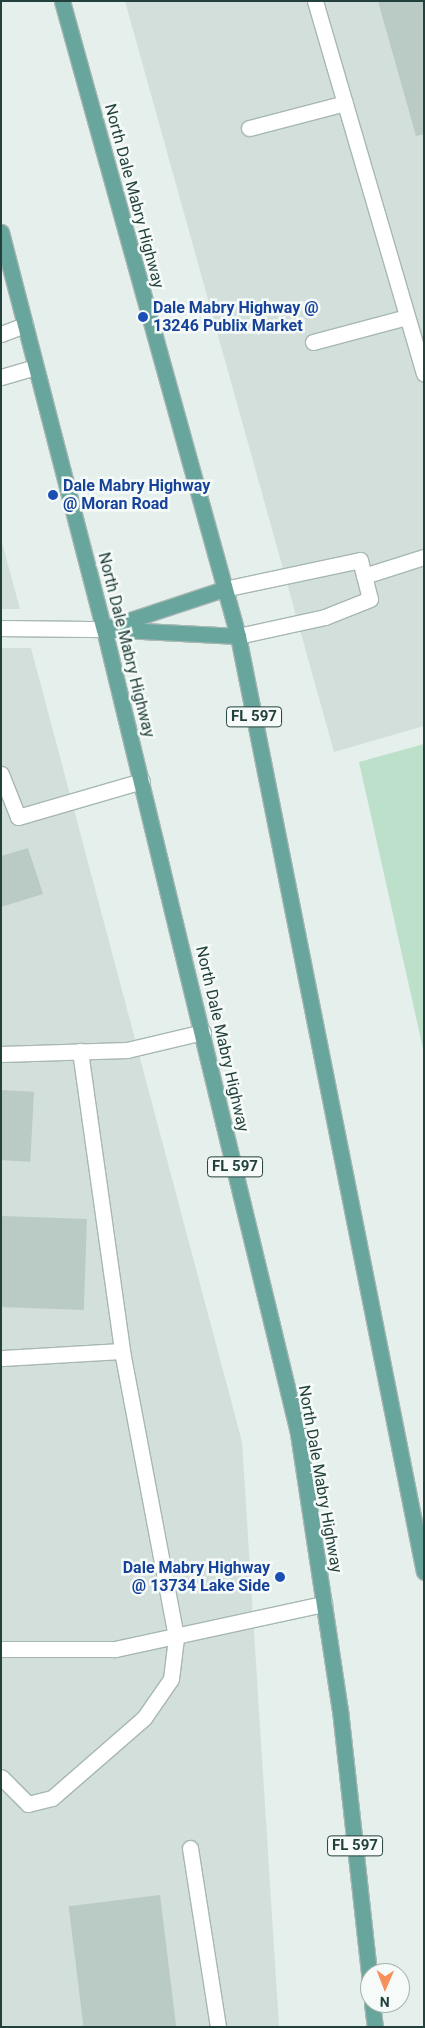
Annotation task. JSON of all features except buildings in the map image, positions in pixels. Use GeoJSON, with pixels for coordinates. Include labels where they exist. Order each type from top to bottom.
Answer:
{"type":"FeatureCollection","features":[{"type":"Feature","properties":{"kind":"main road","name":"North Dale Mabry Highway"},"geometry":{"type":"LineString","coordinates":[[62,1],[238,636],[424,1572]]}},
{"type":"Feature","properties":{"kind":"main road","name":"North Dale Mabry Highway"},"geometry":{"type":"LineString","coordinates":[[1,232],[142,781],[298,1433],[340,1710],[368,1963]]}},
{"type":"Feature","properties":{"kind":"main road"},"geometry":{"type":"LineString","coordinates":[[104,628],[224,589]]}},
{"type":"Feature","properties":{"kind":"main road"},"geometry":{"type":"LineString","coordinates":[[104,628],[238,636]]}},
{"type":"Feature","properties":{"kind":"main road"},"geometry":{"type":"LineString","coordinates":[[373,2013],[375,2027]]}},
{"type":"Feature","properties":{"kind":"street"},"geometry":{"type":"LineString","coordinates":[[315,1],[424,373]]}},
{"type":"Feature","properties":{"kind":"street"},"geometry":{"type":"LineString","coordinates":[[249,128],[345,103]]}},
{"type":"Feature","properties":{"kind":"street"},"geometry":{"type":"LineString","coordinates":[[313,342],[408,317]]}},
{"type":"Feature","properties":{"kind":"street"},"geometry":{"type":"LineString","coordinates":[[1,334],[25,325]]}},
{"type":"Feature","properties":{"kind":"street"},"geometry":{"type":"LineString","coordinates":[[1,376],[36,367]]}},
{"type":"Feature","properties":{"kind":"street"},"geometry":{"type":"LineString","coordinates":[[364,576],[424,557]]}},
{"type":"Feature","properties":{"kind":"street"},"geometry":{"type":"LineString","coordinates":[[224,589],[360,560],[370,598],[326,617],[238,636]]}},
{"type":"Feature","properties":{"kind":"street"},"geometry":{"type":"LineString","coordinates":[[1,628],[104,628]]}},
{"type":"Feature","properties":{"kind":"street"},"geometry":{"type":"LineString","coordinates":[[1,774],[18,817],[142,781]]}},
{"type":"Feature","properties":{"kind":"street"},"geometry":{"type":"LineString","coordinates":[[1,1054],[127,1050],[203,1032]]}},
{"type":"Feature","properties":{"kind":"street"},"geometry":{"type":"LineString","coordinates":[[1,1777],[28,1804],[52,1798],[144,1718],[171,1679],[176,1638],[122,1351],[80,1051]]}},
{"type":"Feature","properties":{"kind":"street"},"geometry":{"type":"LineString","coordinates":[[1,1358],[122,1351]]}},
{"type":"Feature","properties":{"kind":"street"},"geometry":{"type":"LineString","coordinates":[[1,1649],[115,1649],[176,1638],[324,1604]]}},
{"type":"Feature","properties":{"kind":"street"},"geometry":{"type":"LineString","coordinates":[[190,1848],[218,2027]]}},
{"type":"Feature","properties":{"kind":"shaded area"},"geometry":{"type":"Polygon","coordinates":[[[125,1],[424,1],[424,726],[334,752],[125,1]]]}},
{"type":"Feature","properties":{"kind":"shaded area"},"geometry":{"type":"Polygon","coordinates":[[[1,539],[20,609],[1,609],[1,539]]]}},
{"type":"Feature","properties":{"kind":"shaded area"},"geometry":{"type":"Polygon","coordinates":[[[1,648],[31,648],[242,1442],[279,2027],[1,2027],[1,648]]]}},
{"type":"Feature","properties":{"kind":"green space"},"geometry":{"type":"Polygon","coordinates":[[[424,744],[424,1053],[359,762],[424,744]]]}},
{"type":"Feature","properties":{"kind":"place","name":"Dale Mabry Highway @ 13246 Publix Market"},"geometry":{"type":"Point","coordinates":[143,317]}},
{"type":"Feature","properties":{"kind":"place","name":"Dale Mabry Highway @ Moran Road"},"geometry":{"type":"Point","coordinates":[53,495]}},
{"type":"Feature","properties":{"kind":"place","name":"Dale Mabry Highway @ 13734 Lake Side"},"geometry":{"type":"Point","coordinates":[280,1577]}}]}
